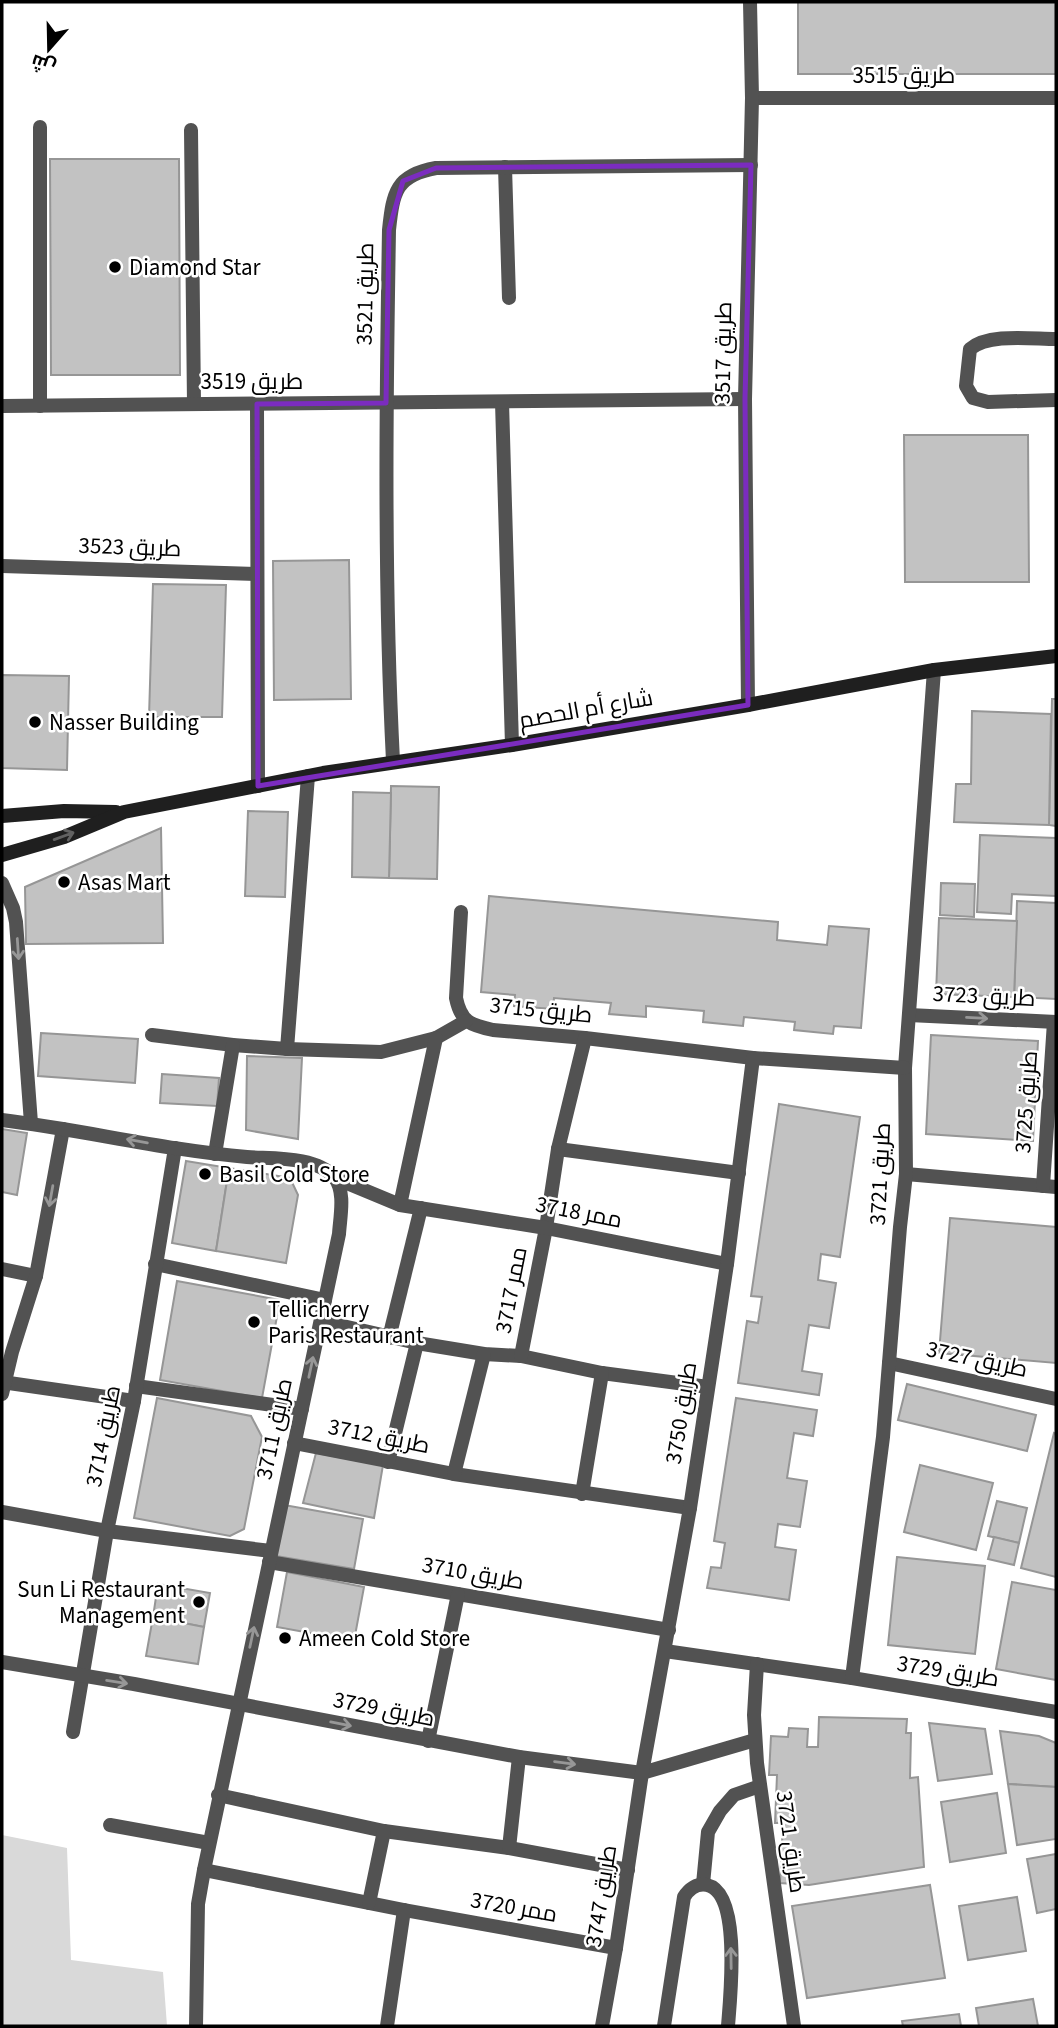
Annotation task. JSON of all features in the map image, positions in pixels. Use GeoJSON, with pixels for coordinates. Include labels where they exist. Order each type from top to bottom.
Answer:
{"type":"FeatureCollection","features":[{"type":"Feature","properties":{"kind":"street","name":"طريق 3517"},"geometry":{"type":"LineString","coordinates":[[748,705],[745,399],[752,98],[750,2]]}},
{"type":"Feature","properties":{"kind":"street","name":"طريق 3515"},"geometry":{"type":"LineString","coordinates":[[752,98],[1056,98]]}},
{"type":"Feature","properties":{"kind":"street"},"geometry":{"type":"LineString","coordinates":[[40,127],[40,406]]}},
{"type":"Feature","properties":{"kind":"street"},"geometry":{"type":"LineString","coordinates":[[191,130],[194,404]]}},
{"type":"Feature","properties":{"kind":"street","name":"طريق 3521"},"geometry":{"type":"LineString","coordinates":[[393,761],[386,403],[389,230],[391,207],[403,181],[418,171],[436,168],[751,165]]}},
{"type":"Feature","properties":{"kind":"street"},"geometry":{"type":"LineString","coordinates":[[505,167],[509,298]]}},
{"type":"Feature","properties":{"kind":"street"},"geometry":{"type":"LineString","coordinates":[[1056,339],[992,339],[978,343],[970,349],[966,386],[973,398],[988,402],[1056,400]]}},
{"type":"Feature","properties":{"kind":"street","name":"طريق 3519"},"geometry":{"type":"LineString","coordinates":[[2,406],[745,399]]}},
{"type":"Feature","properties":{"kind":"street"},"geometry":{"type":"LineString","coordinates":[[502,402],[512,745]]}},
{"type":"Feature","properties":{"kind":"street"},"geometry":{"type":"LineString","coordinates":[[257,404],[258,786]]}},
{"type":"Feature","properties":{"kind":"street","name":"طريق 3523"},"geometry":{"type":"LineString","coordinates":[[2,566],[257,574]]}},
{"type":"Feature","properties":{"kind":"street","name":"شارع أم الحصم"},"geometry":{"type":"LineString","coordinates":[[2,855],[64,836],[124,812],[308,776],[512,745],[934,670],[1056,656]]}},
{"type":"Feature","properties":{"kind":"street","name":"طريق 3721"},"geometry":{"type":"LineString","coordinates":[[852,1678],[883,1437],[906,1174],[905,1068],[934,670]]}},
{"type":"Feature","properties":{"kind":"street"},"geometry":{"type":"LineString","coordinates":[[287,1049],[308,776]]}},
{"type":"Feature","properties":{"kind":"street","name":"شارع أم الحصم"},"geometry":{"type":"LineString","coordinates":[[2,816],[64,811],[124,812]]}},
{"type":"Feature","properties":{"kind":"street"},"geometry":{"type":"LineString","coordinates":[[2,883],[13,908],[8,919],[31,1123]]}},
{"type":"Feature","properties":{"kind":"street"},"geometry":{"type":"LineString","coordinates":[[461,912],[456,998],[459,1012],[467,1021]]}},
{"type":"Feature","properties":{"kind":"street","name":"طريق 3723"},"geometry":{"type":"LineString","coordinates":[[909,1015],[1055,1022]]}},
{"type":"Feature","properties":{"kind":"street","name":"طريق 3715"},"geometry":{"type":"LineString","coordinates":[[152,1035],[233,1045],[381,1052],[436,1038],[467,1021],[493,1030],[753,1058],[905,1068]]}},
{"type":"Feature","properties":{"kind":"street","name":"طريق 3725"},"geometry":{"type":"LineString","coordinates":[[906,1174],[1050,1186],[1055,1022]]}},
{"type":"Feature","properties":{"kind":"street"},"geometry":{"type":"LineString","coordinates":[[400,1205],[436,1038]]}},
{"type":"Feature","properties":{"kind":"street","name":"ممر 3717"},"geometry":{"type":"LineString","coordinates":[[521,1356],[558,1149],[585,1038]]}},
{"type":"Feature","properties":{"kind":"street"},"geometry":{"type":"LineString","coordinates":[[215,1154],[233,1045]]}},
{"type":"Feature","properties":{"kind":"street","name":"طريق 3750"},"geometry":{"type":"LineString","coordinates":[[642,1773],[690,1508],[727,1264],[753,1058]]}},
{"type":"Feature","properties":{"kind":"street"},"geometry":{"type":"LineString","coordinates":[[2,1120],[215,1154],[301,1161],[316,1165],[335,1178]]}},
{"type":"Feature","properties":{"kind":"street"},"geometry":{"type":"LineString","coordinates":[[63,1129],[36,1276],[3,1387],[134,1401]]}},
{"type":"Feature","properties":{"kind":"street","name":"طريق 3714"},"geometry":{"type":"LineString","coordinates":[[73,1732],[107,1531],[134,1401],[175,1148]]}},
{"type":"Feature","properties":{"kind":"street"},"geometry":{"type":"LineString","coordinates":[[558,1149],[739,1172]]}},
{"type":"Feature","properties":{"kind":"street","name":"ممر 3718"},"geometry":{"type":"LineString","coordinates":[[335,1178],[400,1205],[546,1228],[727,1264]]}},
{"type":"Feature","properties":{"kind":"street","name":"طريق 3711"},"geometry":{"type":"LineString","coordinates":[[196,2026],[198,1904],[218,1795],[339,1234],[341,1202],[340,1189],[335,1178]]}},
{"type":"Feature","properties":{"kind":"street"},"geometry":{"type":"LineString","coordinates":[[389,1338],[422,1208]]}},
{"type":"Feature","properties":{"kind":"street"},"geometry":{"type":"LineString","coordinates":[[155,1264],[325,1300]]}},
{"type":"Feature","properties":{"kind":"street"},"geometry":{"type":"LineString","coordinates":[[2,1269],[36,1276]]}},
{"type":"Feature","properties":{"kind":"street"},"geometry":{"type":"LineString","coordinates":[[321,1321],[417,1343],[484,1354],[521,1356],[602,1373],[708,1387]]}},
{"type":"Feature","properties":{"kind":"street"},"geometry":{"type":"LineString","coordinates":[[388,1462],[417,1343]]}},
{"type":"Feature","properties":{"kind":"street","name":"طريق 3712"},"geometry":{"type":"LineString","coordinates":[[454,1474],[484,1354]]}},
{"type":"Feature","properties":{"kind":"street","name":"طريق 3727"},"geometry":{"type":"LineString","coordinates":[[889,1363],[1056,1399]]}},
{"type":"Feature","properties":{"kind":"street"},"geometry":{"type":"LineString","coordinates":[[582,1494],[602,1373]]}},
{"type":"Feature","properties":{"kind":"street","name":"طريق 3712"},"geometry":{"type":"LineString","coordinates":[[136,1386],[302,1409]]}},
{"type":"Feature","properties":{"kind":"street","name":"طريق 3712"},"geometry":{"type":"LineString","coordinates":[[294,1443],[454,1474],[690,1508]]}},
{"type":"Feature","properties":{"kind":"street","name":"طريق 3710"},"geometry":{"type":"LineString","coordinates":[[2,1512],[270,1556],[457,1594],[669,1630]]}},
{"type":"Feature","properties":{"kind":"street"},"geometry":{"type":"LineString","coordinates":[[428,1741],[457,1594]]}},
{"type":"Feature","properties":{"kind":"street","name":"طريق 3729"},"geometry":{"type":"LineString","coordinates":[[665,1651],[852,1678],[1056,1712]]}},
{"type":"Feature","properties":{"kind":"street","name":"طريق 3729"},"geometry":{"type":"LineString","coordinates":[[2,1662],[519,1757],[642,1773],[755,1740]]}},
{"type":"Feature","properties":{"kind":"street","name":"طريق 3721"},"geometry":{"type":"LineString","coordinates":[[757,1664],[755,1740],[794,2026]]}},
{"type":"Feature","properties":{"kind":"street"},"geometry":{"type":"LineString","coordinates":[[509,1848],[519,1757]]}},
{"type":"Feature","properties":{"kind":"street","name":"طريق 3747"},"geometry":{"type":"LineString","coordinates":[[602,2026],[642,1773]]}},
{"type":"Feature","properties":{"kind":"street"},"geometry":{"type":"LineString","coordinates":[[703,1884],[708,1832],[720,1811],[734,1794],[760,1786]]}},
{"type":"Feature","properties":{"kind":"street"},"geometry":{"type":"LineString","coordinates":[[218,1795],[384,1831],[509,1848],[628,1870]]}},
{"type":"Feature","properties":{"kind":"street"},"geometry":{"type":"LineString","coordinates":[[110,1825],[209,1843]]}},
{"type":"Feature","properties":{"kind":"street"},"geometry":{"type":"LineString","coordinates":[[369,1903],[384,1831]]}},
{"type":"Feature","properties":{"kind":"street","name":"ممر 3720"},"geometry":{"type":"LineString","coordinates":[[204,1870],[616,1948]]}},
{"type":"Feature","properties":{"kind":"street"},"geometry":{"type":"LineString","coordinates":[[664,2026],[684,1897],[688,1890],[703,1884],[712,1886],[719,1892],[728,1914],[731,1960],[728,2026]]}},
{"type":"Feature","properties":{"kind":"street"},"geometry":{"type":"LineString","coordinates":[[387,2026],[404,1910]]}},
{"type":"Feature","properties":{"kind":"highlighted area"},"geometry":{"type":"Polygon","coordinates":[[[751,165],[745,399],[748,705],[258,786],[257,404],[386,403],[389,230],[403,181],[436,168],[751,165]]]}},
{"type":"Feature","properties":{"kind":"shaded area"},"geometry":{"type":"Polygon","coordinates":[[[2,1835],[67,1848],[71,1960],[163,1972],[167,2026],[2,2026],[2,1835]]]}},
{"type":"Feature","properties":{"kind":"building"},"geometry":{"type":"Polygon","coordinates":[[[798,2],[1056,2],[1056,74],[798,74],[798,2]]]}},
{"type":"Feature","properties":{"kind":"building","name":"Diamond Star"},"geometry":{"type":"Polygon","coordinates":[[[50,159],[179,159],[180,375],[51,375],[50,159]]]}},
{"type":"Feature","properties":{"kind":"building"},"geometry":{"type":"Polygon","coordinates":[[[904,435],[1028,435],[1029,582],[905,582],[904,435]]]}},
{"type":"Feature","properties":{"kind":"building"},"geometry":{"type":"Polygon","coordinates":[[[349,560],[351,699],[274,700],[273,561],[349,560]]]}},
{"type":"Feature","properties":{"kind":"building"},"geometry":{"type":"Polygon","coordinates":[[[153,584],[226,585],[222,717],[149,717],[153,584]]]}},
{"type":"Feature","properties":{"kind":"building","name":"Nasser Building"},"geometry":{"type":"Polygon","coordinates":[[[2,675],[69,676],[67,770],[2,768],[2,675]]]}},
{"type":"Feature","properties":{"kind":"building"},"geometry":{"type":"Polygon","coordinates":[[[1052,699],[1056,699],[1056,826],[1049,825],[1052,699]]]}},
{"type":"Feature","properties":{"kind":"building"},"geometry":{"type":"Polygon","coordinates":[[[972,711],[1051,714],[1049,825],[954,822],[956,784],[971,784],[972,711]]]}},
{"type":"Feature","properties":{"kind":"building"},"geometry":{"type":"Polygon","coordinates":[[[391,786],[439,787],[437,879],[389,878],[391,786]]]}},
{"type":"Feature","properties":{"kind":"building"},"geometry":{"type":"Polygon","coordinates":[[[353,792],[391,793],[389,878],[352,877],[353,792]]]}},
{"type":"Feature","properties":{"kind":"building"},"geometry":{"type":"Polygon","coordinates":[[[248,811],[288,812],[285,897],[245,896],[248,811]]]}},
{"type":"Feature","properties":{"kind":"building"},"geometry":{"type":"Polygon","coordinates":[[[161,828],[163,943],[26,944],[25,887],[161,828]]]}},
{"type":"Feature","properties":{"kind":"building"},"geometry":{"type":"Polygon","coordinates":[[[980,835],[1056,838],[1056,896],[1012,894],[1011,914],[977,912],[980,835]]]}},
{"type":"Feature","properties":{"kind":"building"},"geometry":{"type":"Polygon","coordinates":[[[941,883],[975,884],[974,917],[940,915],[941,883]]]}},
{"type":"Feature","properties":{"kind":"building"},"geometry":{"type":"Polygon","coordinates":[[[489,896],[778,922],[777,940],[827,945],[829,926],[869,929],[861,1028],[834,1026],[833,1034],[794,1030],[795,1022],[744,1017],[743,1026],[703,1022],[704,1011],[646,1006],[646,1017],[609,1014],[611,1003],[554,998],[553,1009],[514,1006],[515,995],[481,992],[489,896]]]}},
{"type":"Feature","properties":{"kind":"building"},"geometry":{"type":"Polygon","coordinates":[[[1017,901],[1056,903],[1056,999],[1014,997],[1017,901]]]}},
{"type":"Feature","properties":{"kind":"building"},"geometry":{"type":"Polygon","coordinates":[[[939,918],[1017,921],[1014,997],[936,994],[939,918]]]}},
{"type":"Feature","properties":{"kind":"building"},"geometry":{"type":"Polygon","coordinates":[[[41,1033],[138,1039],[135,1083],[38,1076],[41,1033]]]}},
{"type":"Feature","properties":{"kind":"building"},"geometry":{"type":"Polygon","coordinates":[[[931,1035],[1038,1041],[1033,1141],[926,1134],[931,1035]]]}},
{"type":"Feature","properties":{"kind":"building"},"geometry":{"type":"Polygon","coordinates":[[[247,1056],[302,1058],[298,1139],[246,1130],[247,1056]]]}},
{"type":"Feature","properties":{"kind":"building"},"geometry":{"type":"Polygon","coordinates":[[[162,1074],[219,1078],[217,1106],[160,1103],[162,1074]]]}},
{"type":"Feature","properties":{"kind":"building"},"geometry":{"type":"Polygon","coordinates":[[[779,1104],[860,1117],[840,1257],[821,1254],[818,1280],[836,1283],[829,1328],[809,1325],[802,1371],[822,1374],[819,1395],[738,1383],[747,1321],[758,1323],[762,1297],[751,1296],[779,1104]]]}},
{"type":"Feature","properties":{"kind":"building"},"geometry":{"type":"Polygon","coordinates":[[[2,1129],[27,1133],[17,1195],[2,1192],[2,1129]]]}},
{"type":"Feature","properties":{"kind":"building"},"geometry":{"type":"Polygon","coordinates":[[[186,1161],[229,1168],[216,1251],[172,1243],[186,1161]]]}},
{"type":"Feature","properties":{"kind":"building"},"geometry":{"type":"Polygon","coordinates":[[[229,1168],[290,1178],[298,1195],[286,1263],[216,1251],[229,1168]]]}},
{"type":"Feature","properties":{"kind":"building"},"geometry":{"type":"Polygon","coordinates":[[[950,1218],[1056,1227],[1056,1363],[939,1353],[950,1218]]]}},
{"type":"Feature","properties":{"kind":"building"},"geometry":{"type":"Polygon","coordinates":[[[177,1281],[280,1300],[262,1398],[160,1380],[177,1281]]]}},
{"type":"Feature","properties":{"kind":"building"},"geometry":{"type":"Polygon","coordinates":[[[907,1384],[1036,1415],[1027,1451],[898,1420],[907,1384]]]}},
{"type":"Feature","properties":{"kind":"building"},"geometry":{"type":"Polygon","coordinates":[[[157,1398],[251,1416],[262,1437],[244,1529],[230,1536],[134,1518],[157,1398]]]}},
{"type":"Feature","properties":{"kind":"building"},"geometry":{"type":"Polygon","coordinates":[[[736,1398],[817,1410],[813,1436],[794,1433],[787,1478],[807,1481],[800,1527],[778,1524],[775,1547],[796,1550],[789,1600],[707,1588],[711,1567],[721,1568],[725,1543],[714,1541],[736,1398]]]}},
{"type":"Feature","properties":{"kind":"building"},"geometry":{"type":"Polygon","coordinates":[[[1054,1433],[1056,1434],[1056,1577],[1021,1568],[1054,1433]]]}},
{"type":"Feature","properties":{"kind":"building"},"geometry":{"type":"Polygon","coordinates":[[[316,1453],[383,1465],[374,1518],[303,1503],[316,1453]]]}},
{"type":"Feature","properties":{"kind":"building"},"geometry":{"type":"Polygon","coordinates":[[[920,1465],[993,1483],[976,1550],[904,1532],[920,1465]]]}},
{"type":"Feature","properties":{"kind":"building"},"geometry":{"type":"Polygon","coordinates":[[[997,1501],[1027,1508],[1019,1543],[988,1536],[997,1501]]]}},
{"type":"Feature","properties":{"kind":"building"},"geometry":{"type":"Polygon","coordinates":[[[284,1505],[363,1519],[354,1569],[276,1556],[284,1505]]]}},
{"type":"Feature","properties":{"kind":"building"},"geometry":{"type":"Polygon","coordinates":[[[994,1537],[1019,1543],[1014,1565],[988,1559],[994,1537]]]}},
{"type":"Feature","properties":{"kind":"building"},"geometry":{"type":"Polygon","coordinates":[[[897,1557],[985,1566],[975,1654],[888,1645],[897,1557]]]}},
{"type":"Feature","properties":{"kind":"building"},"geometry":{"type":"Polygon","coordinates":[[[287,1572],[364,1587],[354,1641],[277,1627],[287,1572]]]}},
{"type":"Feature","properties":{"kind":"building"},"geometry":{"type":"Polygon","coordinates":[[[1012,1582],[1056,1590],[1056,1680],[996,1669],[1012,1582]]]}},
{"type":"Feature","properties":{"kind":"building"},"geometry":{"type":"Polygon","coordinates":[[[158,1584],[210,1593],[204,1627],[153,1617],[158,1584]]]}},
{"type":"Feature","properties":{"kind":"building"},"geometry":{"type":"Polygon","coordinates":[[[153,1617],[204,1627],[198,1664],[146,1656],[153,1617]]]}},
{"type":"Feature","properties":{"kind":"building"},"geometry":{"type":"Polygon","coordinates":[[[819,1717],[907,1719],[906,1733],[911,1733],[910,1778],[918,1777],[924,1867],[809,1885],[780,1883],[783,1823],[775,1823],[777,1775],[769,1775],[771,1736],[788,1737],[789,1728],[808,1729],[807,1747],[818,1747],[819,1717]]]}},
{"type":"Feature","properties":{"kind":"building"},"geometry":{"type":"Polygon","coordinates":[[[929,1723],[985,1729],[992,1774],[938,1781],[929,1723]]]}},
{"type":"Feature","properties":{"kind":"building"},"geometry":{"type":"Polygon","coordinates":[[[1000,1731],[1039,1736],[1056,1743],[1056,1787],[1008,1784],[1000,1731]]]}},
{"type":"Feature","properties":{"kind":"building"},"geometry":{"type":"Polygon","coordinates":[[[1008,1784],[1056,1787],[1056,1839],[1017,1845],[1008,1784]]]}},
{"type":"Feature","properties":{"kind":"building"},"geometry":{"type":"Polygon","coordinates":[[[997,1793],[1006,1853],[950,1862],[941,1802],[997,1793]]]}},
{"type":"Feature","properties":{"kind":"building"},"geometry":{"type":"Polygon","coordinates":[[[1056,1854],[1056,1909],[1037,1913],[1027,1859],[1056,1854]]]}},
{"type":"Feature","properties":{"kind":"building"},"geometry":{"type":"Polygon","coordinates":[[[930,1885],[945,1978],[807,1998],[792,1906],[930,1885]]]}},
{"type":"Feature","properties":{"kind":"building"},"geometry":{"type":"Polygon","coordinates":[[[1017,1897],[1026,1951],[968,1960],[959,1906],[1017,1897]]]}},
{"type":"Feature","properties":{"kind":"building"},"geometry":{"type":"Polygon","coordinates":[[[1033,1999],[1038,2026],[979,2026],[976,2008],[1033,1999]]]}},
{"type":"Feature","properties":{"kind":"building"},"geometry":{"type":"Polygon","coordinates":[[[959,2014],[961,2026],[903,2026],[902,2021],[959,2014]]]}},
{"type":"Feature","properties":{"kind":"place","name":"Diamond Star"},"geometry":{"type":"Point","coordinates":[115,267]}},
{"type":"Feature","properties":{"kind":"place","name":"Nasser Building"},"geometry":{"type":"Point","coordinates":[35,722]}},
{"type":"Feature","properties":{"kind":"place","name":"Asas Mart"},"geometry":{"type":"Point","coordinates":[64,882]}},
{"type":"Feature","properties":{"kind":"place","name":"Basil Cold Store"},"geometry":{"type":"Point","coordinates":[205,1174]}},
{"type":"Feature","properties":{"kind":"place","name":"Tellicherry Paris Restaurant"},"geometry":{"type":"Point","coordinates":[254,1322]}},
{"type":"Feature","properties":{"kind":"place","name":"Sun Li Restaurant Management"},"geometry":{"type":"Point","coordinates":[199,1602]}},
{"type":"Feature","properties":{"kind":"place","name":"Ameen Cold Store"},"geometry":{"type":"Point","coordinates":[285,1638]}}]}
